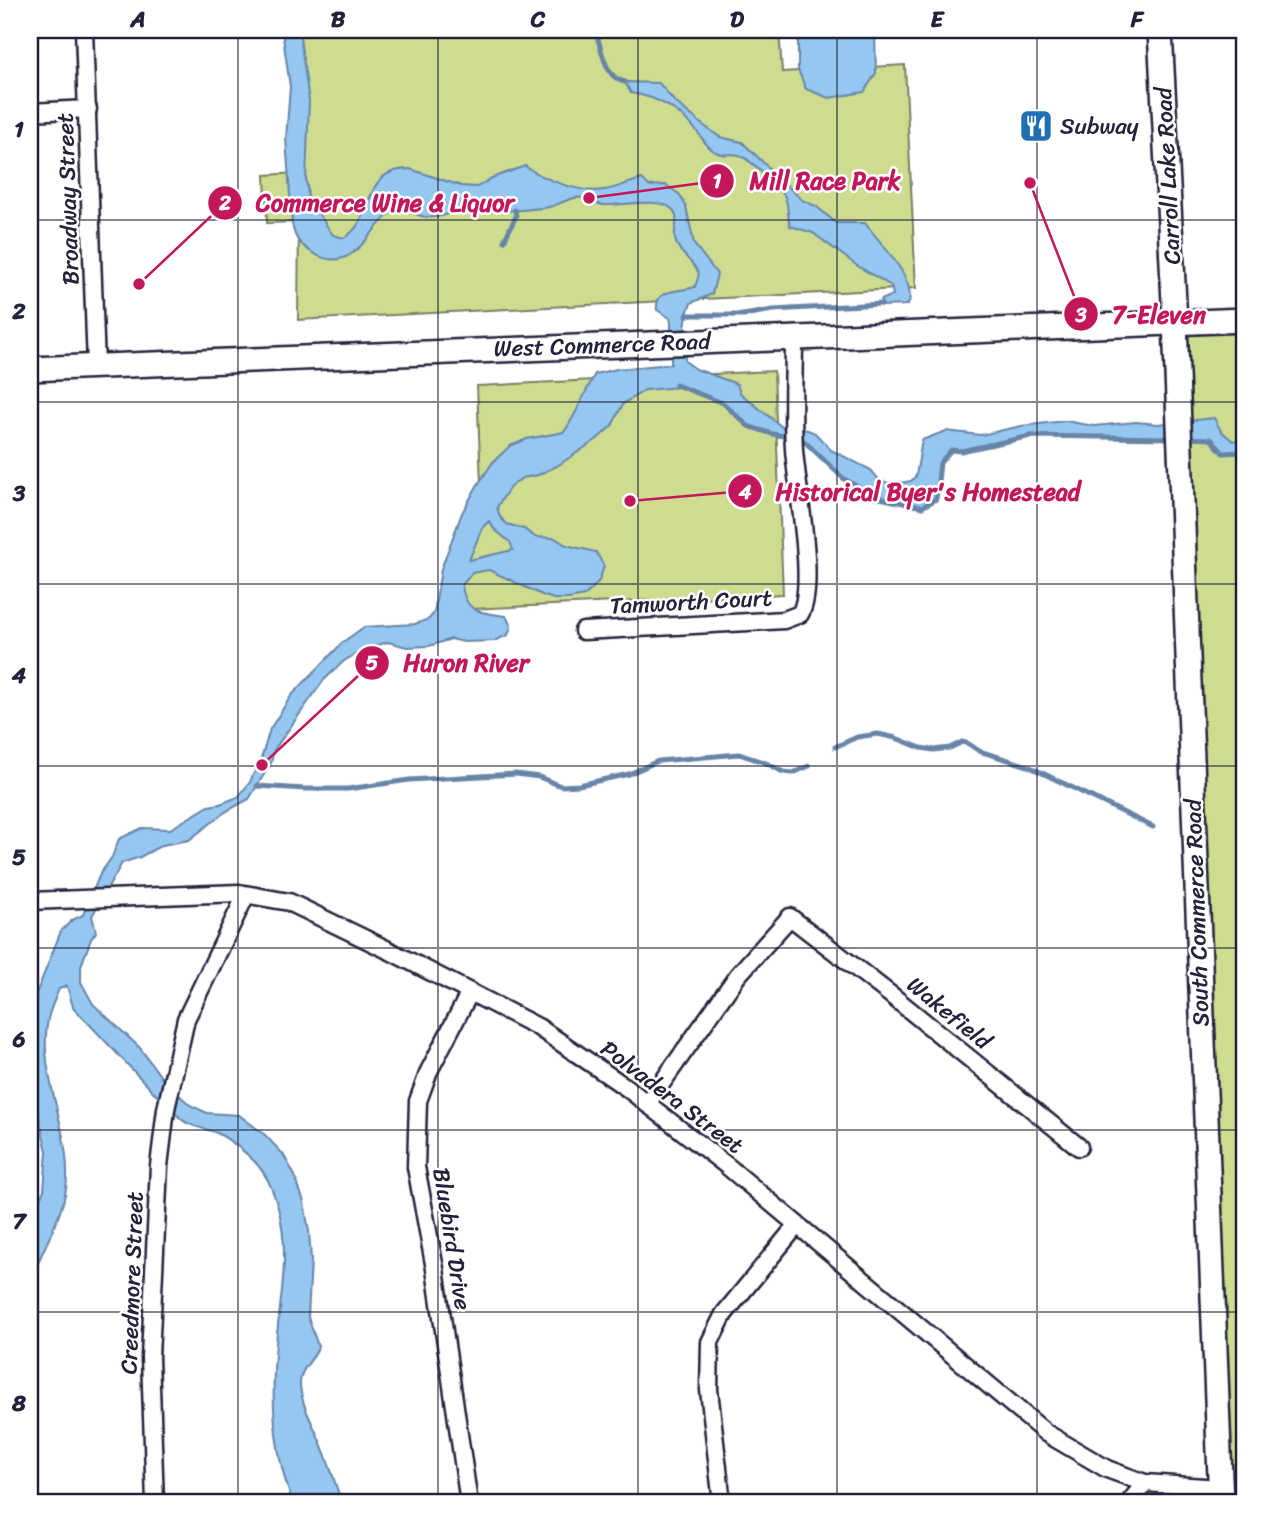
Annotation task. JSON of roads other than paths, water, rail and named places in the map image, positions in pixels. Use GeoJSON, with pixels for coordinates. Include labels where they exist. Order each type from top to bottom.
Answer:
{"type":"FeatureCollection","features":[{"type":"Feature","properties":{"kind":"street","name":"Broadway Street"},"geometry":{"type":"LineString","coordinates":[[84,30],[96,367]]}},
{"type":"Feature","properties":{"kind":"street","name":"Carroll Lake Road"},"geometry":{"type":"LineString","coordinates":[[1160,30],[1175,322]]}},
{"type":"Feature","properties":{"kind":"street"},"geometry":{"type":"LineString","coordinates":[[30,112],[88,109]]}},
{"type":"Feature","properties":{"kind":"street","name":"West Commerce Road"},"geometry":{"type":"LineString","coordinates":[[30,369],[1245,320]]}},
{"type":"Feature","properties":{"kind":"street","name":"South Commerce Road"},"geometry":{"type":"LineString","coordinates":[[1175,322],[1220,1496]]}},
{"type":"Feature","properties":{"kind":"street","name":"Tamworth Court"},"geometry":{"type":"LineString","coordinates":[[583,631],[784,620],[800,614],[806,601],[806,556],[794,447],[794,337]]}},
{"type":"Feature","properties":{"kind":"street","name":"Polvadera Street"},"geometry":{"type":"LineString","coordinates":[[30,901],[246,895],[289,902],[470,992],[538,1027],[648,1104],[726,1165],[1046,1433],[1107,1469],[1145,1483],[1220,1496]]}},
{"type":"Feature","properties":{"kind":"street","name":"Creedmore Street"},"geometry":{"type":"LineString","coordinates":[[155,1503],[150,1357],[159,1166],[166,1109],[186,1018],[246,895]]}},
{"type":"Feature","properties":{"kind":"street","name":"Wakefield"},"geometry":{"type":"LineString","coordinates":[[648,1104],[738,975],[790,917],[1079,1147]]}},
{"type":"Feature","properties":{"kind":"street","name":"Bluebird Drive"},"geometry":{"type":"LineString","coordinates":[[469,1503],[435,1269],[416,1167],[418,1101],[429,1071],[470,992]]}},
{"type":"Feature","properties":{"kind":"street"},"geometry":{"type":"LineString","coordinates":[[722,1503],[709,1390],[710,1342],[724,1314],[797,1225]]}},
{"type":"Feature","properties":{"kind":"street"},"geometry":{"type":"LineString","coordinates":[[1129,1503],[1145,1483]]}},
{"type":"Feature","properties":{"kind":"water"},"geometry":{"type":"Polygon","coordinates":[[[282,30],[299,30],[309,101],[306,181],[309,204],[311,211],[318,213],[333,235],[344,238],[354,230],[361,219],[375,186],[383,177],[394,171],[410,169],[461,186],[477,187],[492,178],[525,166],[542,176],[584,190],[604,190],[642,179],[649,186],[666,185],[679,194],[686,206],[694,244],[717,274],[712,294],[691,303],[688,310],[685,361],[696,369],[737,384],[740,393],[782,427],[815,433],[831,450],[871,470],[880,481],[894,484],[911,481],[916,476],[922,440],[946,431],[981,435],[1021,426],[1065,421],[1094,426],[1136,422],[1158,424],[1214,418],[1221,431],[1233,441],[1245,438],[1245,452],[1223,453],[1213,440],[1207,438],[1031,436],[961,451],[951,450],[940,463],[936,499],[922,507],[875,497],[844,479],[804,441],[748,426],[723,403],[680,387],[645,390],[623,404],[612,426],[596,440],[557,466],[538,475],[522,478],[510,487],[497,507],[500,517],[507,524],[524,529],[535,537],[555,538],[566,545],[596,552],[604,566],[599,581],[591,590],[584,596],[554,599],[489,570],[472,573],[462,585],[467,602],[476,610],[506,616],[511,626],[508,635],[494,641],[464,642],[451,639],[429,646],[407,647],[388,642],[365,649],[344,661],[324,680],[274,750],[271,763],[249,799],[225,812],[189,840],[162,845],[122,863],[92,916],[96,932],[81,966],[81,982],[93,1004],[140,1048],[164,1081],[190,1105],[207,1113],[239,1115],[264,1134],[283,1154],[294,1174],[304,1202],[309,1231],[311,1260],[308,1317],[318,1346],[300,1378],[301,1392],[342,1503],[293,1503],[283,1472],[275,1423],[274,1390],[284,1246],[282,1225],[269,1182],[255,1162],[237,1146],[217,1133],[187,1123],[160,1099],[73,1007],[67,986],[59,989],[48,1019],[46,1038],[50,1078],[66,1158],[66,1192],[30,1284],[30,1220],[44,1190],[47,1151],[30,1082],[36,994],[61,931],[72,920],[83,915],[100,874],[112,857],[119,839],[142,828],[170,829],[209,806],[238,797],[250,782],[270,729],[291,696],[343,642],[364,627],[415,624],[429,619],[434,613],[441,569],[462,513],[493,462],[510,446],[527,439],[564,432],[595,374],[671,364],[671,322],[670,318],[657,310],[657,303],[664,294],[695,287],[699,274],[677,244],[675,212],[666,205],[601,205],[579,198],[543,208],[490,211],[469,208],[433,217],[396,209],[350,255],[340,259],[327,259],[313,253],[298,241],[292,223],[286,139],[290,87],[282,30]],[[489,521],[482,528],[469,560],[513,550],[510,542],[494,529],[489,521]]]}},
{"type":"Feature","properties":{"kind":"water"},"geometry":{"type":"Polygon","coordinates":[[[798,30],[875,30],[876,73],[864,92],[829,98],[806,89],[798,70],[798,30]]]}},
{"type":"Feature","properties":{"kind":"water"},"geometry":{"type":"Polygon","coordinates":[[[625,82],[659,83],[674,101],[703,125],[720,137],[742,142],[802,200],[816,206],[836,223],[865,223],[903,274],[910,295],[908,305],[882,306],[881,300],[893,295],[891,286],[856,265],[813,233],[790,226],[784,195],[763,173],[739,155],[720,154],[712,150],[677,112],[651,98],[631,93],[625,82]]]}},
{"type":"Feature","properties":{"kind":"waterway"},"geometry":{"type":"LineString","coordinates":[[595,30],[608,69],[618,80],[625,82]]}},
{"type":"Feature","properties":{"kind":"waterway"},"geometry":{"type":"LineString","coordinates":[[504,241],[516,216],[515,210]]}},
{"type":"Feature","properties":{"kind":"waterway"},"geometry":{"type":"LineString","coordinates":[[687,315],[743,315],[773,310],[881,304]]}},
{"type":"Feature","properties":{"kind":"waterway"},"geometry":{"type":"LineString","coordinates":[[676,385],[723,403],[748,426],[789,437]]}},
{"type":"Feature","properties":{"kind":"waterway"},"geometry":{"type":"LineString","coordinates":[[798,439],[804,441],[844,479],[875,497],[922,507],[936,499],[940,463],[951,450],[961,451],[1031,436],[1172,438]]}},
{"type":"Feature","properties":{"kind":"waterway"},"geometry":{"type":"LineString","coordinates":[[1185,438],[1211,439],[1223,453],[1245,452]]}},
{"type":"Feature","properties":{"kind":"waterway"},"geometry":{"type":"LineString","coordinates":[[835,747],[857,737],[878,734],[934,750],[950,748],[962,742],[979,751],[1028,766],[1153,827]]}},
{"type":"Feature","properties":{"kind":"waterway"},"geometry":{"type":"LineString","coordinates":[[257,786],[348,789],[409,780],[516,774],[539,777],[561,786],[579,785],[629,774],[658,761],[739,754],[783,772],[793,773],[809,766]]}},
{"type":"Feature","properties":{"kind":"place","name":"Subway"},"geometry":{"type":"Point","coordinates":[1036,126]}},
{"type":"Feature","properties":{"kind":"place","name":"7-Eleven"},"geometry":{"type":"Point","coordinates":[1030,183]}},
{"type":"Feature","properties":{"kind":"place","name":"Mill Race Park"},"geometry":{"type":"Point","coordinates":[589,198]}},
{"type":"Feature","properties":{"kind":"place","name":"Commerce Wine & Liquor"},"geometry":{"type":"Point","coordinates":[139,284]}},
{"type":"Feature","properties":{"kind":"place","name":"Historical Byer's Homestead"},"geometry":{"type":"Point","coordinates":[630,501]}},
{"type":"Feature","properties":{"kind":"place","name":"Huron River"},"geometry":{"type":"Point","coordinates":[262,765]}}]}
